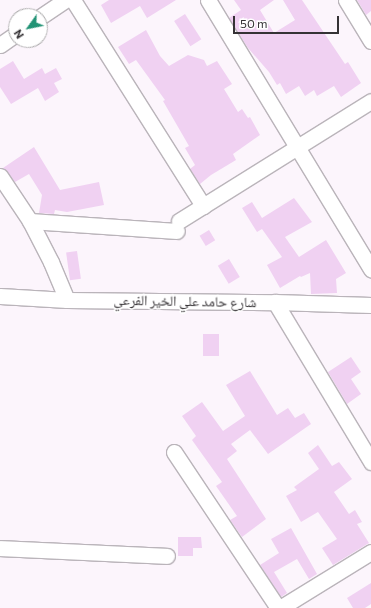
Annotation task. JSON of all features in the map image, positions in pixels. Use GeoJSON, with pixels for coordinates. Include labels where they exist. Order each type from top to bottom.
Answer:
{"type":"FeatureCollection","features":[{"type":"Feature","properties":{"kind":"street"},"geometry":{"type":"LineString","coordinates":[[48,12],[65,0]]}},
{"type":"Feature","properties":{"kind":"street"},"geometry":{"type":"LineString","coordinates":[[73,0],[203,206]]}},
{"type":"Feature","properties":{"kind":"street"},"geometry":{"type":"LineString","coordinates":[[208,0],[371,269]]}},
{"type":"Feature","properties":{"kind":"street"},"geometry":{"type":"LineString","coordinates":[[346,0],[371,41]]}},
{"type":"Feature","properties":{"kind":"street"},"geometry":{"type":"LineString","coordinates":[[30,221],[178,226],[203,206],[371,101]]}},
{"type":"Feature","properties":{"kind":"street"},"geometry":{"type":"LineString","coordinates":[[0,176],[30,221],[51,262],[67,300]]}},
{"type":"Feature","properties":{"kind":"street","name":"شارع حامد علي الخير الفرعي"},"geometry":{"type":"LineString","coordinates":[[0,296],[67,300],[275,302],[371,305]]}},
{"type":"Feature","properties":{"kind":"street"},"geometry":{"type":"LineString","coordinates":[[275,302],[371,462]]}},
{"type":"Feature","properties":{"kind":"street"},"geometry":{"type":"LineString","coordinates":[[174,452],[279,608],[371,552]]}},
{"type":"Feature","properties":{"kind":"street"},"geometry":{"type":"LineString","coordinates":[[0,548],[167,556]]}},
{"type":"Feature","properties":{"kind":"building"},"geometry":{"type":"Polygon","coordinates":[[[109,0],[176,0],[147,18],[140,6],[111,23],[101,5],[109,0]]]}},
{"type":"Feature","properties":{"kind":"building"},"geometry":{"type":"Polygon","coordinates":[[[234,0],[274,0],[260,10],[274,33],[295,20],[283,0],[302,0],[345,64],[348,62],[361,83],[341,97],[334,86],[317,96],[314,90],[305,96],[299,86],[286,94],[280,83],[277,85],[269,72],[248,48],[229,18],[241,10],[234,0]]]}},
{"type":"Feature","properties":{"kind":"building"},"geometry":{"type":"Polygon","coordinates":[[[357,0],[371,0],[371,11],[366,15],[357,0]]]}},
{"type":"Feature","properties":{"kind":"building"},"geometry":{"type":"Polygon","coordinates":[[[185,14],[201,39],[190,46],[174,21],[185,14]]]}},
{"type":"Feature","properties":{"kind":"building"},"geometry":{"type":"Polygon","coordinates":[[[146,30],[160,56],[169,66],[188,55],[204,60],[207,66],[217,61],[232,84],[224,89],[238,112],[242,109],[248,118],[250,117],[260,135],[233,154],[236,160],[211,175],[200,184],[190,169],[195,165],[185,148],[189,146],[163,101],[165,100],[136,60],[129,64],[118,47],[146,30]]]}},
{"type":"Feature","properties":{"kind":"building"},"geometry":{"type":"Polygon","coordinates":[[[13,61],[24,79],[42,68],[45,74],[56,68],[62,79],[54,83],[59,92],[45,101],[38,88],[11,104],[0,87],[0,69],[13,61]]]}},
{"type":"Feature","properties":{"kind":"building"},"geometry":{"type":"Polygon","coordinates":[[[34,147],[60,190],[99,182],[104,205],[67,212],[55,210],[54,214],[39,213],[42,195],[29,174],[15,182],[3,168],[34,147]]]}},
{"type":"Feature","properties":{"kind":"building"},"geometry":{"type":"Polygon","coordinates":[[[294,198],[312,222],[285,237],[299,257],[326,240],[346,273],[336,279],[337,293],[311,294],[310,273],[301,277],[300,276],[280,288],[267,265],[282,257],[262,229],[257,232],[242,208],[252,202],[262,218],[294,198]]]}},
{"type":"Feature","properties":{"kind":"building"},"geometry":{"type":"Polygon","coordinates":[[[209,230],[215,240],[206,246],[200,236],[209,230]]]}},
{"type":"Feature","properties":{"kind":"building"},"geometry":{"type":"Polygon","coordinates":[[[77,251],[81,279],[70,280],[66,253],[77,251]]]}},
{"type":"Feature","properties":{"kind":"building"},"geometry":{"type":"Polygon","coordinates":[[[229,259],[240,277],[229,284],[218,266],[229,259]]]}},
{"type":"Feature","properties":{"kind":"building"},"geometry":{"type":"Polygon","coordinates":[[[203,334],[219,334],[219,356],[203,356],[203,334]]]}},
{"type":"Feature","properties":{"kind":"building"},"geometry":{"type":"Polygon","coordinates":[[[351,357],[361,372],[351,379],[361,394],[347,404],[328,372],[351,357]]]}},
{"type":"Feature","properties":{"kind":"building"},"geometry":{"type":"Polygon","coordinates":[[[250,371],[277,415],[288,408],[295,418],[304,413],[311,424],[268,454],[250,430],[231,444],[237,451],[227,459],[266,519],[242,537],[230,520],[237,516],[216,486],[222,482],[192,440],[196,436],[182,416],[202,402],[223,431],[245,416],[226,385],[250,371]]]}},
{"type":"Feature","properties":{"kind":"building"},"geometry":{"type":"Polygon","coordinates":[[[318,445],[332,466],[339,462],[352,479],[334,492],[349,514],[355,510],[362,522],[357,524],[369,543],[333,565],[322,548],[337,539],[318,512],[301,522],[286,496],[297,490],[294,487],[319,469],[308,453],[318,445]]]}},
{"type":"Feature","properties":{"kind":"building"},"geometry":{"type":"Polygon","coordinates":[[[291,528],[317,574],[309,579],[297,559],[274,572],[287,593],[281,597],[260,565],[279,553],[271,539],[291,528]]]}},
{"type":"Feature","properties":{"kind":"building"},"geometry":{"type":"Polygon","coordinates":[[[178,537],[201,537],[202,548],[193,548],[193,556],[178,556],[178,537]]]}},
{"type":"Feature","properties":{"kind":"building"},"geometry":{"type":"Polygon","coordinates":[[[371,583],[371,604],[365,608],[353,608],[347,598],[371,583]]]}}]}
